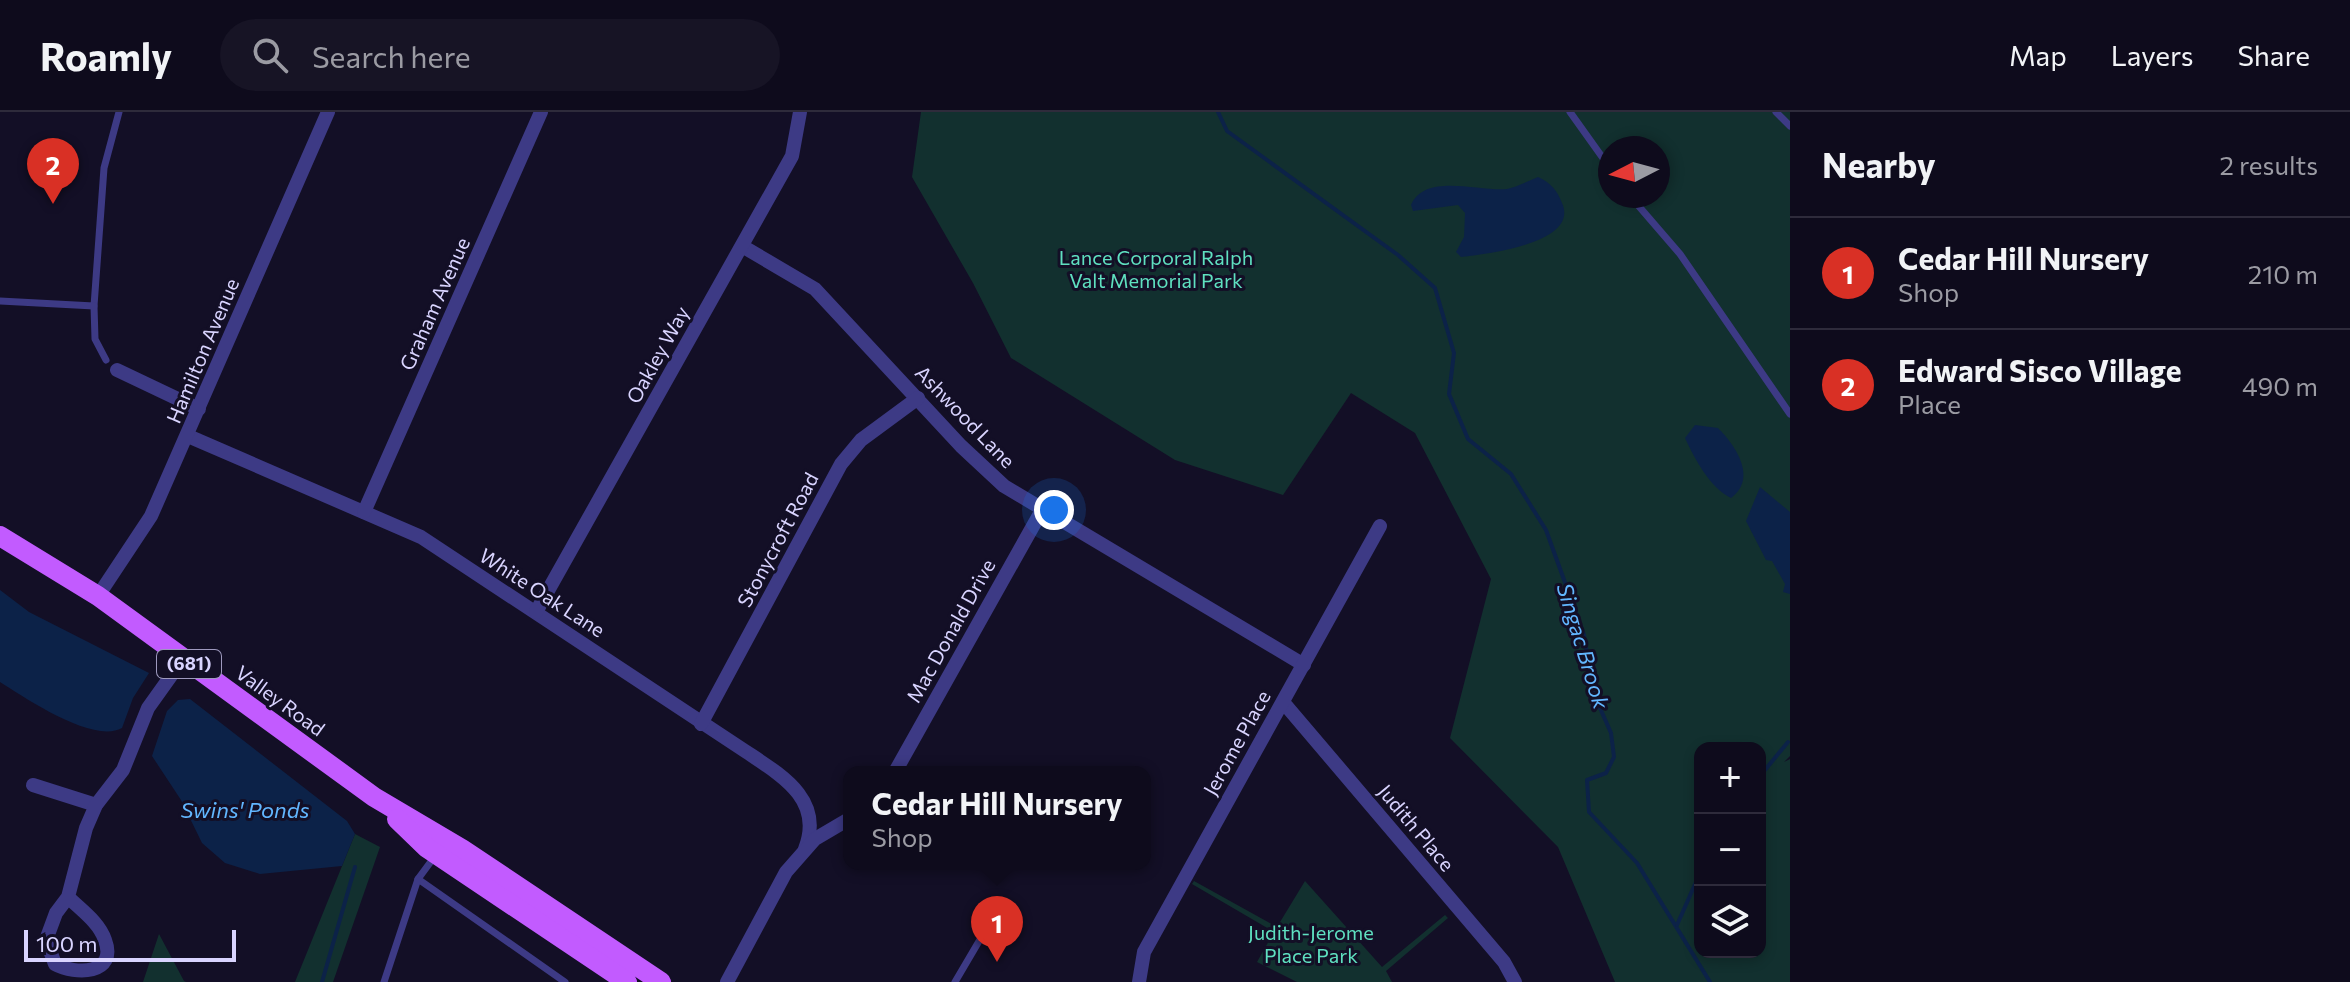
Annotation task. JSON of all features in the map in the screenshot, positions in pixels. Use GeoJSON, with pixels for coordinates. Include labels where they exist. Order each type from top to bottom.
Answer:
{"type":"FeatureCollection","features":[{"type":"Feature","properties":{"kind":"main road","name":"Valley Road"},"geometry":{"type":"LineString","coordinates":[[0,536],[98,596],[374,797],[455,844],[661,982]]}},
{"type":"Feature","properties":{"kind":"main road","name":"Valley Road"},"geometry":{"type":"LineString","coordinates":[[374,797],[437,855],[627,982]]}},
{"type":"Feature","properties":{"kind":"street","name":"Hamilton Avenue"},"geometry":{"type":"LineString","coordinates":[[98,596],[151,516],[328,112]]}},
{"type":"Feature","properties":{"kind":"street","name":"Graham Avenue"},"geometry":{"type":"LineString","coordinates":[[364,512],[541,112]]}},
{"type":"Feature","properties":{"kind":"street","name":"Oakley Way"},"geometry":{"type":"LineString","coordinates":[[536,612],[792,156],[800,126],[800,112]]}},
{"type":"Feature","properties":{"kind":"street","name":"Ashwood Lane"},"geometry":{"type":"LineString","coordinates":[[742,246],[815,289],[990,475],[1042,510],[1304,665]]}},
{"type":"Feature","properties":{"kind":"street"},"geometry":{"type":"LineString","coordinates":[[112,365],[199,409]]}},
{"type":"Feature","properties":{"kind":"street","name":"Stonycroft Road"},"geometry":{"type":"LineString","coordinates":[[701,724],[841,464],[861,440],[918,398]]}},
{"type":"Feature","properties":{"kind":"street","name":"White Oak Lane"},"geometry":{"type":"LineString","coordinates":[[188,436],[421,537],[780,774],[798,791],[811,817],[805,849]]}},
{"type":"Feature","properties":{"kind":"street","name":"Mac Donald Drive"},"geometry":{"type":"LineString","coordinates":[[898,766],[1042,510]]}},
{"type":"Feature","properties":{"kind":"street","name":"Jerome Place"},"geometry":{"type":"LineString","coordinates":[[1139,982],[1144,952],[1380,526]]}},
{"type":"Feature","properties":{"kind":"street"},"geometry":{"type":"LineString","coordinates":[[68,897],[99,927],[107,943],[108,953],[100,967],[87,973],[67,971],[55,964],[46,940],[68,897],[86,828],[96,805],[123,770],[148,708],[183,659]]}},
{"type":"Feature","properties":{"kind":"street","name":"Judith Place"},"geometry":{"type":"LineString","coordinates":[[1283,702],[1504,962],[1515,982]]}},
{"type":"Feature","properties":{"kind":"street"},"geometry":{"type":"LineString","coordinates":[[33,785],[96,805]]}},
{"type":"Feature","properties":{"kind":"street"},"geometry":{"type":"LineString","coordinates":[[727,982],[786,872],[805,849],[843,823]]}},
{"type":"Feature","properties":{"kind":"lane"},"geometry":{"type":"LineString","coordinates":[[112,365],[95,339],[94,306],[104,168],[119,112]]}},
{"type":"Feature","properties":{"kind":"lane"},"geometry":{"type":"LineString","coordinates":[[1776,112],[1790,126]]}},
{"type":"Feature","properties":{"kind":"lane"},"geometry":{"type":"LineString","coordinates":[[1575,114],[1598,149]]}},
{"type":"Feature","properties":{"kind":"lane"},"geometry":{"type":"LineString","coordinates":[[1640,208],[1680,254],[1790,414]]}},
{"type":"Feature","properties":{"kind":"lane"},"geometry":{"type":"LineString","coordinates":[[0,301],[94,306]]}},
{"type":"Feature","properties":{"kind":"lane"},"geometry":{"type":"LineString","coordinates":[[384,982],[418,879],[437,855]]}},
{"type":"Feature","properties":{"kind":"lane"},"geometry":{"type":"LineString","coordinates":[[418,879],[565,982]]}},
{"type":"Feature","properties":{"kind":"lane"},"geometry":{"type":"LineString","coordinates":[[955,982],[985,931]]}},
{"type":"Feature","properties":{"kind":"green space","name":"Lance Corporal Ralph Valt Memorial Park"},"geometry":{"type":"Polygon","coordinates":[[[921,112],[1790,112],[1790,756],[1784,762],[1790,759],[1790,982],[1615,982],[1558,847],[1450,738],[1491,579],[1415,433],[1351,393],[1283,495],[1175,460],[1011,358],[973,283],[912,177],[921,112]]]}},
{"type":"Feature","properties":{"kind":"green space"},"geometry":{"type":"Polygon","coordinates":[[[355,834],[380,847],[333,982],[295,982],[355,834]]]}},
{"type":"Feature","properties":{"kind":"green space","name":"Judith-Jerome Place Park"},"geometry":{"type":"Polygon","coordinates":[[[1194,881],[1277,927],[1305,881],[1382,967],[1445,915],[1448,918],[1386,971],[1392,982],[1297,982],[1257,962],[1274,932],[1192,884],[1194,881]]]}},
{"type":"Feature","properties":{"kind":"green space"},"geometry":{"type":"Polygon","coordinates":[[[159,934],[184,981],[186,982],[143,982],[159,934]]]}},
{"type":"Feature","properties":{"kind":"water"},"geometry":{"type":"Polygon","coordinates":[[[1538,177],[1556,191],[1564,217],[1557,228],[1545,237],[1509,249],[1461,257],[1456,252],[1464,237],[1465,213],[1458,205],[1413,211],[1411,205],[1418,195],[1440,186],[1507,189],[1538,177]]]}},
{"type":"Feature","properties":{"kind":"water"},"geometry":{"type":"Polygon","coordinates":[[[1695,425],[1718,428],[1737,452],[1743,481],[1731,498],[1709,480],[1685,438],[1695,425]]]}},
{"type":"Feature","properties":{"kind":"water"},"geometry":{"type":"Polygon","coordinates":[[[1760,487],[1790,512],[1790,594],[1783,592],[1785,584],[1772,561],[1766,560],[1746,521],[1760,487]]]}},
{"type":"Feature","properties":{"kind":"water"},"geometry":{"type":"Polygon","coordinates":[[[0,590],[29,612],[149,673],[133,698],[122,728],[94,730],[78,725],[0,682],[0,590]]]}},
{"type":"Feature","properties":{"kind":"water","name":"Swins' Ponds"},"geometry":{"type":"Polygon","coordinates":[[[190,699],[347,821],[355,834],[342,866],[260,874],[225,863],[202,843],[181,800],[152,756],[167,711],[178,700],[190,699]]]}},
{"type":"Feature","properties":{"kind":"waterway","name":"Singac Brook"},"geometry":{"type":"LineString","coordinates":[[1218,112],[1227,131],[1398,255],[1435,288],[1454,353],[1449,394],[1468,439],[1511,474],[1546,530],[1584,635],[1593,692],[1611,733],[1614,757],[1606,773],[1587,780],[1589,812],[1637,863],[1710,982]]}},
{"type":"Feature","properties":{"kind":"waterway"},"geometry":{"type":"LineString","coordinates":[[1766,769],[1788,742]]}},
{"type":"Feature","properties":{"kind":"waterway"},"geometry":{"type":"LineString","coordinates":[[322,982],[355,867]]}},
{"type":"Feature","properties":{"kind":"waterway"},"geometry":{"type":"LineString","coordinates":[[1677,925],[1694,886]]}},
{"type":"Feature","properties":{"kind":"place","name":"Edward Sisco Village"},"geometry":{"type":"Point","coordinates":[53,204]}},
{"type":"Feature","properties":{"kind":"place","name":"Cedar Hill Nursery"},"geometry":{"type":"Point","coordinates":[997,962]}}]}
